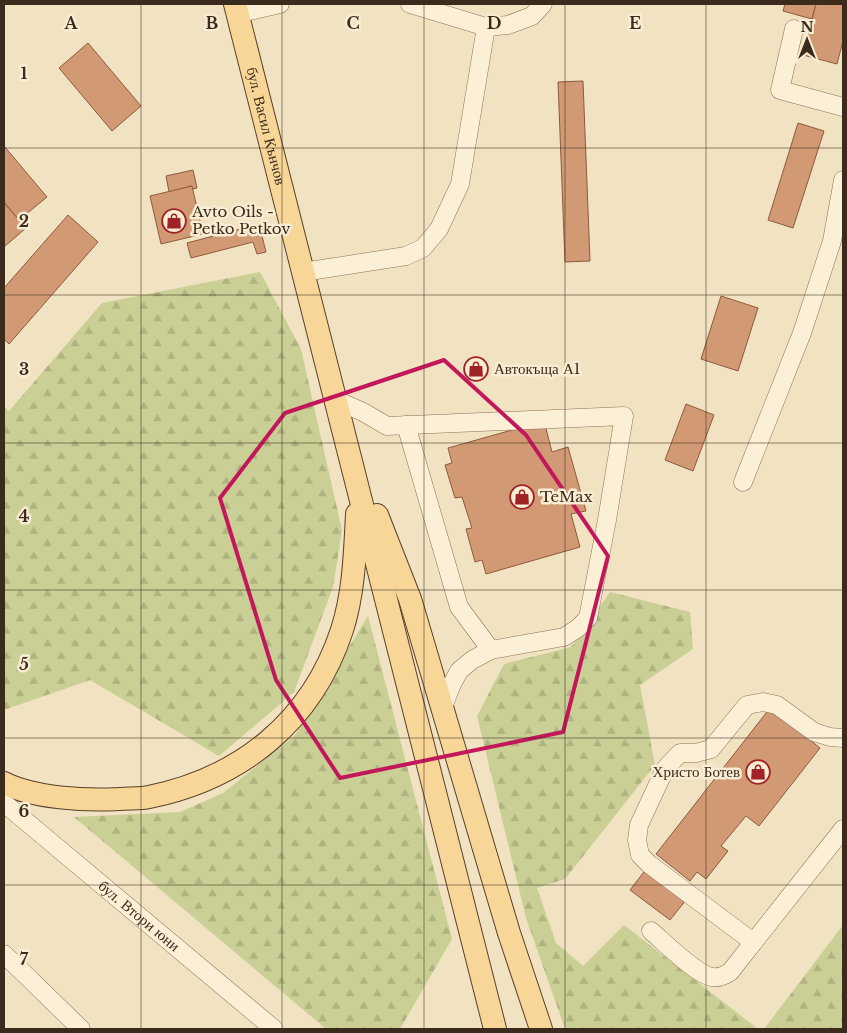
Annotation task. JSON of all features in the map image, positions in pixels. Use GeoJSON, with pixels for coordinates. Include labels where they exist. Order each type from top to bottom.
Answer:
{"type":"FeatureCollection","features":[{"type":"Feature","properties":{"kind":"main road","name":"бул. Васил Кънчов"},"geometry":{"type":"LineString","coordinates":[[236,9],[342,423]]}},
{"type":"Feature","properties":{"kind":"main road"},"geometry":{"type":"LineString","coordinates":[[342,423],[495,1029]]}},
{"type":"Feature","properties":{"kind":"main road"},"geometry":{"type":"LineString","coordinates":[[342,423],[410,599],[442,710],[541,1029]]}},
{"type":"Feature","properties":{"kind":"main road"},"geometry":{"type":"LineString","coordinates":[[4,783],[16,789],[62,797],[103,800],[147,798],[189,787],[225,772],[265,744],[288,724],[313,691],[330,660],[342,629],[355,553],[357,485]]}},
{"type":"Feature","properties":{"kind":"street"},"geometry":{"type":"LineString","coordinates":[[236,9],[280,4]]}},
{"type":"Feature","properties":{"kind":"street"},"geometry":{"type":"LineString","coordinates":[[410,4],[486,27],[508,25],[532,16],[543,4]]}},
{"type":"Feature","properties":{"kind":"street"},"geometry":{"type":"LineString","coordinates":[[303,272],[406,256],[423,248],[439,229],[460,184],[486,27]]}},
{"type":"Feature","properties":{"kind":"street"},"geometry":{"type":"LineString","coordinates":[[794,29],[780,90],[843,107]]}},
{"type":"Feature","properties":{"kind":"street"},"geometry":{"type":"LineString","coordinates":[[743,482],[802,333],[832,241],[842,187]]}},
{"type":"Feature","properties":{"kind":"street"},"geometry":{"type":"LineString","coordinates":[[336,400],[363,412],[387,426],[624,416],[607,520],[588,618],[578,628],[564,637],[492,650],[472,660],[459,671],[442,710]]}},
{"type":"Feature","properties":{"kind":"street"},"geometry":{"type":"LineString","coordinates":[[406,425],[459,607],[492,650]]}},
{"type":"Feature","properties":{"kind":"street"},"geometry":{"type":"LineString","coordinates":[[753,942],[649,864],[640,855],[637,840],[639,826],[665,769],[680,753],[696,753],[711,749],[747,705],[763,702],[777,705],[814,732],[830,737],[843,738]]}},
{"type":"Feature","properties":{"kind":"street","name":"бул. Втори юни"},"geometry":{"type":"LineString","coordinates":[[4,803],[274,1029]]}},
{"type":"Feature","properties":{"kind":"street"},"geometry":{"type":"LineString","coordinates":[[651,932],[699,971],[709,977],[722,977],[730,972],[843,829]]}},
{"type":"Feature","properties":{"kind":"street"},"geometry":{"type":"LineString","coordinates":[[4,954],[81,1029]]}},
{"type":"Feature","properties":{"kind":"highlighted area"},"geometry":{"type":"Polygon","coordinates":[[[444,360],[526,435],[608,556],[563,732],[340,778],[276,680],[220,498],[285,413],[444,360]]]}},
{"type":"Feature","properties":{"kind":"green space"},"geometry":{"type":"Polygon","coordinates":[[[260,272],[301,349],[342,530],[333,587],[294,692],[219,756],[90,680],[4,710],[4,407],[9,411],[102,303],[260,272]]]}},
{"type":"Feature","properties":{"kind":"green space"},"geometry":{"type":"Polygon","coordinates":[[[610,592],[690,612],[693,649],[640,685],[655,765],[565,879],[537,888],[556,943],[583,966],[624,925],[758,1029],[565,1029],[526,918],[477,716],[504,664],[571,647],[610,592]]]}},
{"type":"Feature","properties":{"kind":"green space"},"geometry":{"type":"Polygon","coordinates":[[[368,616],[452,939],[400,1029],[326,1029],[74,817],[180,812],[223,793],[295,735],[368,616]]]}},
{"type":"Feature","properties":{"kind":"green space"},"geometry":{"type":"Polygon","coordinates":[[[843,925],[843,1029],[764,1029],[843,925]]]}},
{"type":"Feature","properties":{"kind":"building"},"geometry":{"type":"Polygon","coordinates":[[[785,4],[816,4],[812,19],[783,11],[785,4]]]}},
{"type":"Feature","properties":{"kind":"building"},"geometry":{"type":"Polygon","coordinates":[[[816,4],[843,4],[843,41],[837,64],[803,55],[816,4]]]}},
{"type":"Feature","properties":{"kind":"building"},"geometry":{"type":"Polygon","coordinates":[[[88,43],[141,106],[112,131],[59,68],[88,43]]]}},
{"type":"Feature","properties":{"kind":"building"},"geometry":{"type":"Polygon","coordinates":[[[583,81],[590,261],[565,262],[558,82],[583,81]]]}},
{"type":"Feature","properties":{"kind":"building"},"geometry":{"type":"Polygon","coordinates":[[[798,123],[824,131],[793,228],[768,220],[798,123]]]}},
{"type":"Feature","properties":{"kind":"building"},"geometry":{"type":"Polygon","coordinates":[[[4,146],[47,197],[19,220],[4,202],[4,146]]]}},
{"type":"Feature","properties":{"kind":"building"},"geometry":{"type":"Polygon","coordinates":[[[193,170],[197,188],[192,189],[192,186],[169,192],[166,176],[193,170]]]}},
{"type":"Feature","properties":{"kind":"building"},"geometry":{"type":"Polygon","coordinates":[[[192,186],[203,234],[161,244],[150,196],[192,186]]]}},
{"type":"Feature","properties":{"kind":"building"},"geometry":{"type":"Polygon","coordinates":[[[4,205],[26,228],[4,247],[4,205]]]}},
{"type":"Feature","properties":{"kind":"building"},"geometry":{"type":"Polygon","coordinates":[[[68,215],[98,242],[9,344],[4,339],[4,288],[68,215]]]}},
{"type":"Feature","properties":{"kind":"building"},"geometry":{"type":"Polygon","coordinates":[[[259,224],[266,252],[257,254],[253,242],[191,258],[187,243],[259,224]]]}},
{"type":"Feature","properties":{"kind":"building"},"geometry":{"type":"Polygon","coordinates":[[[721,296],[758,308],[738,371],[701,359],[721,296]]]}},
{"type":"Feature","properties":{"kind":"building"},"geometry":{"type":"Polygon","coordinates":[[[686,404],[714,415],[693,471],[665,460],[686,404]]]}},
{"type":"Feature","properties":{"kind":"building","name":"TeMax"},"geometry":{"type":"Polygon","coordinates":[[[544,421],[552,452],[568,447],[586,511],[571,514],[580,547],[486,574],[482,560],[475,562],[466,529],[472,528],[462,497],[455,498],[445,465],[452,463],[448,448],[544,421]]]}},
{"type":"Feature","properties":{"kind":"building"},"geometry":{"type":"Polygon","coordinates":[[[770,708],[820,748],[759,826],[746,816],[721,846],[728,851],[706,879],[697,872],[690,881],[656,854],[770,708]]]}},
{"type":"Feature","properties":{"kind":"building"},"geometry":{"type":"Polygon","coordinates":[[[647,868],[686,900],[670,920],[630,890],[647,868]]]}},
{"type":"Feature","properties":{"kind":"place","name":"Avto Oils - Petko Petkov"},"geometry":{"type":"Point","coordinates":[174,221]}},
{"type":"Feature","properties":{"kind":"place","name":"Автокъща А1"},"geometry":{"type":"Point","coordinates":[476,369]}},
{"type":"Feature","properties":{"kind":"place","name":"TeMax"},"geometry":{"type":"Point","coordinates":[522,497]}},
{"type":"Feature","properties":{"kind":"place","name":"Христо Ботев"},"geometry":{"type":"Point","coordinates":[758,772]}}]}
